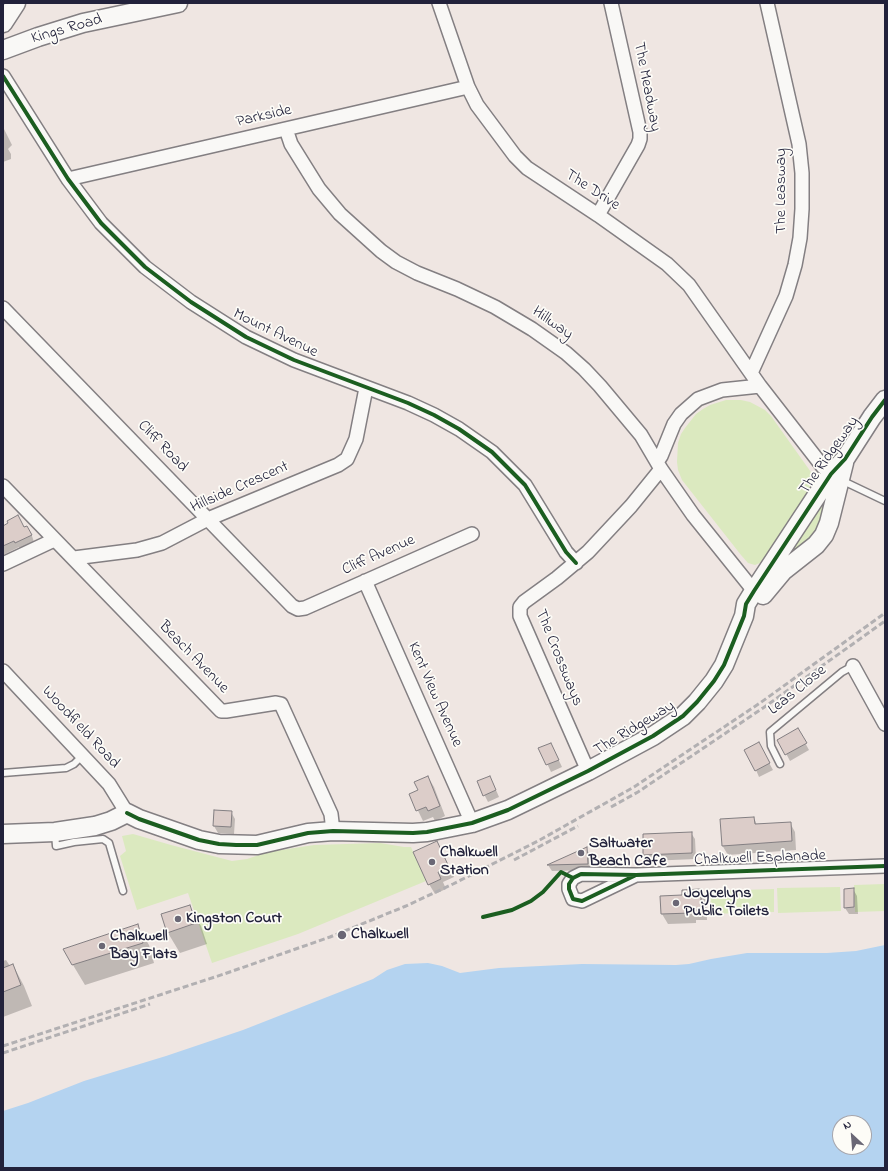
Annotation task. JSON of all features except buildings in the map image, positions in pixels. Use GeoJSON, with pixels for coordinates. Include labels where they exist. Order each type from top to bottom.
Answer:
{"type":"FeatureCollection","features":[{"type":"Feature","properties":{"kind":"street"},"geometry":{"type":"LineString","coordinates":[[3,23],[16,3]]}},
{"type":"Feature","properties":{"kind":"street","name":"Kings Road"},"geometry":{"type":"LineString","coordinates":[[3,50],[38,37],[83,24],[178,3]]}},
{"type":"Feature","properties":{"kind":"street","name":"The Drive"},"geometry":{"type":"LineString","coordinates":[[439,3],[468,87],[477,105],[514,156],[527,168],[598,214],[667,264],[689,285],[760,386],[823,467],[835,477]]}},
{"type":"Feature","properties":{"kind":"street","name":"The Meadway"},"geometry":{"type":"LineString","coordinates":[[598,214],[640,139],[640,132],[611,3]]}},
{"type":"Feature","properties":{"kind":"street","name":"The Leasway"},"geometry":{"type":"LineString","coordinates":[[752,373],[786,296],[795,265],[800,238],[802,210],[802,173],[799,144],[767,3]]}},
{"type":"Feature","properties":{"kind":"street","name":"Mount Avenue"},"geometry":{"type":"LineString","coordinates":[[3,76],[68,179],[101,223],[146,267],[191,302],[246,337],[294,360],[434,414],[459,429],[492,452],[524,485],[566,552],[576,563]]}},
{"type":"Feature","properties":{"kind":"street","name":"Parkside"},"geometry":{"type":"LineString","coordinates":[[68,179],[468,87]]}},
{"type":"Feature","properties":{"kind":"street","name":"Hillway"},"geometry":{"type":"LineString","coordinates":[[286,129],[291,144],[319,189],[340,214],[364,237],[396,262],[495,307],[532,329],[566,353],[600,386],[642,435],[659,466],[693,515],[758,594]]}},
{"type":"Feature","properties":{"kind":"street","name":"Cliff Road"},"geometry":{"type":"LineString","coordinates":[[3,308],[292,606],[298,609]]}},
{"type":"Feature","properties":{"kind":"street","name":"The Crossways"},"geometry":{"type":"LineString","coordinates":[[588,771],[520,616],[520,607],[524,602],[576,563],[607,533],[659,466],[661,456],[674,424],[681,414],[698,399],[722,390],[760,386]]}},
{"type":"Feature","properties":{"kind":"street","name":"Hillside Crescent"},"geometry":{"type":"LineString","coordinates":[[74,558],[137,550],[162,543],[208,519],[338,465],[347,459],[356,439],[366,388]]}},
{"type":"Feature","properties":{"kind":"street","name":"The Ridgeway"},"geometry":{"type":"LineString","coordinates":[[758,594],[835,477],[845,458],[872,416],[885,400]]}},
{"type":"Feature","properties":{"kind":"street","name":"The Ridgeway"},"geometry":{"type":"LineString","coordinates":[[127,813],[139,819],[199,840],[219,844],[257,844],[308,833],[333,831],[413,833],[472,823],[508,810],[588,771],[671,725],[683,716],[697,702],[714,681],[724,665],[744,616],[746,604],[783,571],[816,545],[824,535],[829,523],[835,477]]}},
{"type":"Feature","properties":{"kind":"street","name":"Beach Avenue"},"geometry":{"type":"LineString","coordinates":[[3,486],[221,711],[276,703],[281,704],[331,814],[333,831]]}},
{"type":"Feature","properties":{"kind":"street","name":"Cliff Avenue"},"geometry":{"type":"LineString","coordinates":[[298,609],[305,608],[472,534]]}},
{"type":"Feature","properties":{"kind":"street"},"geometry":{"type":"LineString","coordinates":[[3,564],[54,540]]}},
{"type":"Feature","properties":{"kind":"street","name":"Kent View Avenue"},"geometry":{"type":"LineString","coordinates":[[365,581],[472,823]]}},
{"type":"Feature","properties":{"kind":"street"},"geometry":{"type":"LineString","coordinates":[[853,666],[885,724]]}},
{"type":"Feature","properties":{"kind":"street","name":"Woodfield Road"},"geometry":{"type":"LineString","coordinates":[[3,671],[109,784],[127,813]]}},
{"type":"Feature","properties":{"kind":"street"},"geometry":{"type":"LineString","coordinates":[[3,834],[55,832],[94,826],[111,821],[127,813]]}},
{"type":"Feature","properties":{"kind":"street","name":"Chalkwell Esplanade"},"geometry":{"type":"LineString","coordinates":[[636,875],[885,866]]}},
{"type":"Feature","properties":{"kind":"lane"},"geometry":{"type":"LineString","coordinates":[[835,477],[885,500]]}},
{"type":"Feature","properties":{"kind":"lane","name":"Leas Close"},"geometry":{"type":"LineString","coordinates":[[780,764],[771,746],[770,732],[842,672],[853,666]]}},
{"type":"Feature","properties":{"kind":"lane"},"geometry":{"type":"LineString","coordinates":[[3,773],[66,768],[74,764],[82,756]]}},
{"type":"Feature","properties":{"kind":"lane"},"geometry":{"type":"LineString","coordinates":[[55,832],[56,846],[74,842],[103,839],[109,843],[123,891]]}},
{"type":"Feature","properties":{"kind":"green space"},"geometry":{"type":"Polygon","coordinates":[[[726,400],[741,400],[750,402],[765,410],[771,416],[818,482],[796,513],[789,519],[762,562],[755,565],[748,563],[741,555],[682,480],[678,470],[678,443],[685,428],[696,414],[703,409],[726,400]]]}},
{"type":"Feature","properties":{"kind":"green space"},"geometry":{"type":"Polygon","coordinates":[[[826,498],[825,509],[818,530],[806,544],[785,556],[826,498]]]}},
{"type":"Feature","properties":{"kind":"green space"},"geometry":{"type":"Polygon","coordinates":[[[133,834],[232,861],[247,859],[268,852],[314,845],[380,843],[411,847],[426,881],[298,934],[212,963],[188,893],[137,910],[120,856],[126,851],[122,836],[133,834]]]}},
{"type":"Feature","properties":{"kind":"green space"},"geometry":{"type":"Polygon","coordinates":[[[885,884],[885,911],[855,912],[854,885],[885,884]]]}},
{"type":"Feature","properties":{"kind":"green space"},"geometry":{"type":"Polygon","coordinates":[[[840,887],[841,911],[778,913],[777,888],[840,887]]]}},
{"type":"Feature","properties":{"kind":"green space"},"geometry":{"type":"Polygon","coordinates":[[[774,889],[774,912],[711,914],[710,891],[774,889]]]}},
{"type":"Feature","properties":{"kind":"water"},"geometry":{"type":"Polygon","coordinates":[[[885,945],[885,1168],[3,1168],[3,1111],[84,1081],[166,1056],[243,1030],[373,979],[387,970],[405,964],[428,963],[442,966],[460,973],[499,968],[582,964],[676,965],[747,953],[827,953],[856,951],[885,945]]]}},
{"type":"Feature","properties":{"kind":"railway"},"geometry":{"type":"LineString","coordinates":[[3,1046],[224,974],[330,937],[406,906],[453,884],[538,841],[634,787],[760,703],[885,613]]}},
{"type":"Feature","properties":{"kind":"railway"},"geometry":{"type":"LineString","coordinates":[[611,807],[638,792],[763,708],[885,621]]}},
{"type":"Feature","properties":{"kind":"railway"},"geometry":{"type":"LineString","coordinates":[[514,860],[578,826]]}},
{"type":"Feature","properties":{"kind":"railway"},"geometry":{"type":"LineString","coordinates":[[3,1053],[150,1004]]}},
{"type":"Feature","properties":{"kind":"cycle path"},"geometry":{"type":"LineString","coordinates":[[3,76],[68,179],[101,223],[145,267],[191,302],[246,337],[294,360],[408,403],[459,429],[492,452],[525,485],[566,552],[576,563]]}},
{"type":"Feature","properties":{"kind":"cycle path"},"geometry":{"type":"LineString","coordinates":[[127,813],[139,819],[199,840],[219,844],[257,845],[308,833],[333,831],[427,832],[472,823],[508,810],[588,771],[653,736],[683,716],[714,681],[724,665],[744,616],[746,604],[831,474],[845,459],[872,417],[885,400]]}},
{"type":"Feature","properties":{"kind":"cycle path"},"geometry":{"type":"LineString","coordinates":[[636,875],[581,874],[573,878],[569,884],[569,889],[573,899],[582,901],[636,875],[885,866]]}},
{"type":"Feature","properties":{"kind":"cycle path"},"geometry":{"type":"LineString","coordinates":[[483,917],[512,910],[531,901],[543,892],[561,872],[573,878]]}},
{"type":"Feature","properties":{"kind":"place","name":"Saltwater Beach Cafe"},"geometry":{"type":"Point","coordinates":[581,853]}},
{"type":"Feature","properties":{"kind":"place","name":"Chalkwell Station"},"geometry":{"type":"Point","coordinates":[432,862]}},
{"type":"Feature","properties":{"kind":"place","name":"Joycelyns Public Toilets"},"geometry":{"type":"Point","coordinates":[676,903]}},
{"type":"Feature","properties":{"kind":"place","name":"Kingston Court"},"geometry":{"type":"Point","coordinates":[178,919]}},
{"type":"Feature","properties":{"kind":"place","name":"Chalkwell"},"geometry":{"type":"Point","coordinates":[342,935]}},
{"type":"Feature","properties":{"kind":"place","name":"Chalkwell Bay Flats"},"geometry":{"type":"Point","coordinates":[102,946]}}]}
